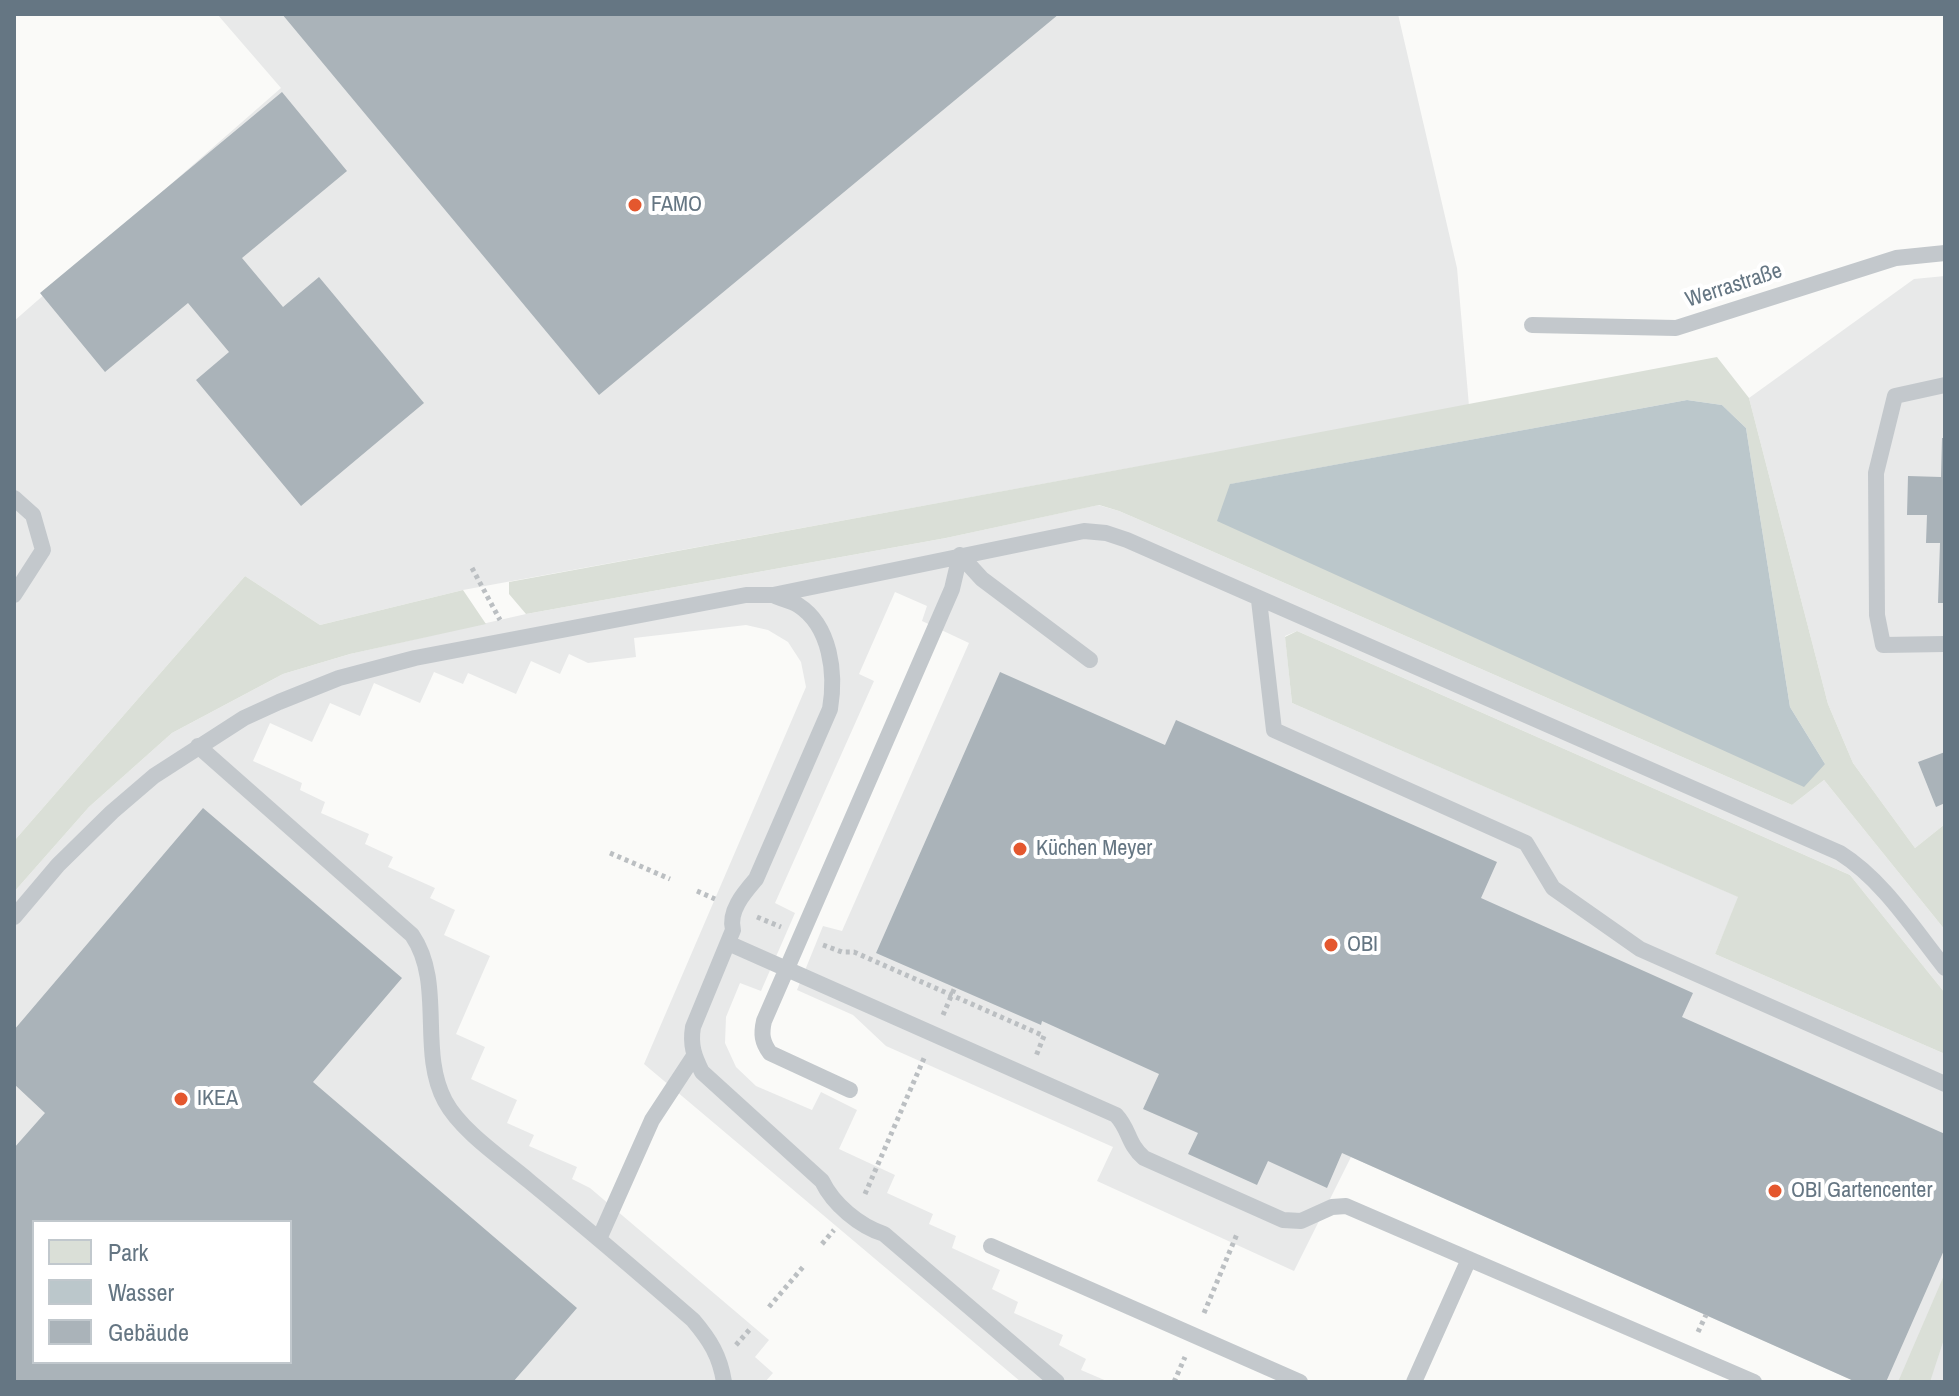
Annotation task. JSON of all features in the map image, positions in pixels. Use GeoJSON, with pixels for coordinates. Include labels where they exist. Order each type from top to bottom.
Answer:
{"type":"FeatureCollection","features":[{"type":"Feature","properties":{"kind":"lane","name":"Werrastraße"},"geometry":{"type":"LineString","coordinates":[[1532,325],[1676,328],[1896,258],[1945,253]]}},
{"type":"Feature","properties":{"kind":"lane"},"geometry":{"type":"LineString","coordinates":[[1945,385],[1895,396],[1876,473],[1877,615],[1883,645],[1945,644]]}},
{"type":"Feature","properties":{"kind":"lane"},"geometry":{"type":"LineString","coordinates":[[14,498],[33,515],[43,550],[14,595]]}},
{"type":"Feature","properties":{"kind":"lane"},"geometry":{"type":"LineString","coordinates":[[14,917],[58,865],[154,776],[244,718],[339,678],[415,658],[746,595],[773,595],[1084,531],[1106,533],[1840,853],[1859,865],[1875,881],[1945,968]]}},
{"type":"Feature","properties":{"kind":"lane"},"geometry":{"type":"LineString","coordinates":[[960,555],[982,579],[1090,660]]}},
{"type":"Feature","properties":{"kind":"lane"},"geometry":{"type":"LineString","coordinates":[[850,1090],[780,1059],[763,1043],[761,1033],[952,589],[960,555]]}},
{"type":"Feature","properties":{"kind":"lane"},"geometry":{"type":"LineString","coordinates":[[773,595],[797,604],[809,614],[821,633],[829,652],[833,695],[830,709],[756,879],[736,908],[731,921],[733,930],[693,1027],[691,1040],[694,1056],[702,1072],[822,1181],[828,1194],[849,1213],[869,1229],[884,1234],[1057,1382]]}},
{"type":"Feature","properties":{"kind":"lane"},"geometry":{"type":"LineString","coordinates":[[1259,600],[1274,730],[1526,843],[1553,888],[1640,949],[1945,1084]]}},
{"type":"Feature","properties":{"kind":"lane"},"geometry":{"type":"LineString","coordinates":[[198,746],[412,935],[421,948],[425,965],[434,1065],[446,1104],[482,1142],[693,1320],[720,1358],[724,1382]]}},
{"type":"Feature","properties":{"kind":"lane"},"geometry":{"type":"LineString","coordinates":[[728,943],[1116,1115],[1124,1124],[1131,1147],[1144,1158],[1283,1220],[1301,1221],[1332,1207],[1346,1206],[1754,1382]]}},
{"type":"Feature","properties":{"kind":"lane"},"geometry":{"type":"LineString","coordinates":[[599,1239],[652,1120],[694,1056]]}},
{"type":"Feature","properties":{"kind":"lane"},"geometry":{"type":"LineString","coordinates":[[991,1246],[1300,1382]]}},
{"type":"Feature","properties":{"kind":"lane"},"geometry":{"type":"LineString","coordinates":[[1414,1382],[1469,1259]]}},
{"type":"Feature","properties":{"kind":"path"},"geometry":{"type":"LineString","coordinates":[[472,568],[510,640]]}},
{"type":"Feature","properties":{"kind":"path"},"geometry":{"type":"LineString","coordinates":[[610,853],[670,879]]}},
{"type":"Feature","properties":{"kind":"path"},"geometry":{"type":"LineString","coordinates":[[757,917],[788,930]]}},
{"type":"Feature","properties":{"kind":"path"},"geometry":{"type":"LineString","coordinates":[[814,942],[842,952],[854,952],[1044,1036],[1027,1075]]}},
{"type":"Feature","properties":{"kind":"path"},"geometry":{"type":"LineString","coordinates":[[941,1020],[955,987]]}},
{"type":"Feature","properties":{"kind":"path"},"geometry":{"type":"LineString","coordinates":[[865,1194],[928,1049]]}},
{"type":"Feature","properties":{"kind":"path"},"geometry":{"type":"LineString","coordinates":[[1200,1322],[1237,1234]]}},
{"type":"Feature","properties":{"kind":"path"},"geometry":{"type":"LineString","coordinates":[[769,1307],[803,1267]]}},
{"type":"Feature","properties":{"kind":"path"},"geometry":{"type":"LineString","coordinates":[[1695,1340],[1706,1315]]}},
{"type":"Feature","properties":{"kind":"path"},"geometry":{"type":"LineString","coordinates":[[733,1349],[751,1328]]}},
{"type":"Feature","properties":{"kind":"path"},"geometry":{"type":"LineString","coordinates":[[1174,1382],[1189,1349]]}},
{"type":"Feature","properties":{"kind":"shaded area"},"geometry":{"type":"Polygon","coordinates":[[[217,14],[1398,14],[1457,268],[1469,406],[463,590],[320,625],[245,576],[14,841],[14,321],[281,88],[217,14]]]}},
{"type":"Feature","properties":{"kind":"shaded area"},"geometry":{"type":"Polygon","coordinates":[[[1945,276],[1945,824],[1915,848],[1853,763],[1828,704],[1749,398],[1914,279],[1945,276]]]}},
{"type":"Feature","properties":{"kind":"shaded area"},"geometry":{"type":"Polygon","coordinates":[[[1098,505],[1184,539],[1792,805],[1824,780],[1945,930],[1945,993],[1850,875],[1297,631],[1285,636],[1292,703],[1739,897],[1715,954],[1945,1054],[1945,1382],[1856,1382],[1351,1157],[1294,1271],[1097,1181],[1113,1147],[886,1046],[853,1015],[797,990],[823,926],[842,931],[969,643],[922,621],[927,606],[895,592],[859,674],[874,681],[775,903],[795,913],[761,991],[740,983],[726,1017],[725,1043],[736,1067],[756,1086],[812,1110],[821,1092],[857,1110],[839,1149],[895,1175],[887,1193],[933,1214],[929,1224],[956,1236],[952,1248],[1000,1270],[992,1289],[1018,1302],[1014,1313],[1063,1335],[1059,1345],[1086,1359],[1081,1370],[1109,1382],[1021,1382],[644,1064],[806,687],[801,662],[788,642],[768,630],[746,625],[634,638],[636,657],[588,663],[569,654],[560,674],[531,661],[516,694],[468,673],[463,684],[434,672],[420,703],[374,683],[360,716],[330,703],[312,742],[270,723],[253,761],[302,783],[300,790],[325,802],[321,813],[369,834],[365,844],[393,857],[388,867],[435,888],[430,898],[455,910],[444,935],[490,956],[456,1034],[485,1047],[471,1079],[517,1100],[507,1123],[534,1135],[529,1146],[577,1167],[572,1179],[590,1188],[769,1340],[755,1357],[773,1373],[765,1382],[14,1382],[14,892],[89,807],[172,733],[283,674],[350,654],[526,614],[946,538],[1098,505]]]}},
{"type":"Feature","properties":{"kind":"green space"},"geometry":{"type":"Polygon","coordinates":[[[1717,357],[1749,398],[1828,704],[1853,763],[1915,848],[1945,824],[1945,930],[1824,780],[1792,805],[1184,539],[1099,505],[946,538],[526,614],[509,594],[509,582],[1717,357]],[[1687,400],[1231,484],[1825,764],[1790,707],[1746,428],[1722,405],[1687,400]]]}},
{"type":"Feature","properties":{"kind":"green space"},"geometry":{"type":"Polygon","coordinates":[[[245,576],[320,625],[463,590],[486,624],[350,654],[283,674],[172,733],[89,807],[14,892],[14,841],[245,576]]]}},
{"type":"Feature","properties":{"kind":"green space"},"geometry":{"type":"Polygon","coordinates":[[[1297,631],[1850,875],[1945,993],[1945,1054],[1715,954],[1738,897],[1292,703],[1285,637],[1297,631]]]}},
{"type":"Feature","properties":{"kind":"green space"},"geometry":{"type":"Polygon","coordinates":[[[1945,1273],[1945,1336],[1930,1382],[1898,1382],[1945,1273]]]}},
{"type":"Feature","properties":{"kind":"water"},"geometry":{"type":"Polygon","coordinates":[[[1687,400],[1722,405],[1746,428],[1790,707],[1825,764],[1804,787],[1217,521],[1230,484],[1687,400]]]}},
{"type":"Feature","properties":{"kind":"building","name":"FAMO"},"geometry":{"type":"Polygon","coordinates":[[[282,14],[1059,14],[599,395],[282,14]]]}},
{"type":"Feature","properties":{"kind":"building"},"geometry":{"type":"Polygon","coordinates":[[[282,92],[347,171],[242,258],[283,307],[319,277],[424,403],[301,506],[196,380],[229,352],[188,303],[105,372],[40,293],[282,92]]]}},
{"type":"Feature","properties":{"kind":"building"},"geometry":{"type":"Polygon","coordinates":[[[1942,438],[1945,438],[1945,603],[1938,603],[1940,543],[1926,543],[1927,515],[1907,515],[1908,476],[1941,477],[1942,438]]]}},
{"type":"Feature","properties":{"kind":"building"},"geometry":{"type":"Polygon","coordinates":[[[1000,672],[1165,745],[1176,720],[1497,862],[1481,898],[1693,993],[1682,1017],[1945,1134],[1945,1248],[1886,1382],[1856,1382],[1342,1153],[1327,1188],[1268,1161],[1257,1185],[1188,1154],[1198,1133],[1143,1109],[1159,1074],[1042,1021],[1041,1025],[876,953],[1000,672]]]}},
{"type":"Feature","properties":{"kind":"building"},"geometry":{"type":"Polygon","coordinates":[[[1945,752],[1945,803],[1936,807],[1918,762],[1945,752]]]}},
{"type":"Feature","properties":{"kind":"building","name":"IKEA"},"geometry":{"type":"Polygon","coordinates":[[[203,808],[402,978],[313,1082],[577,1308],[513,1382],[14,1382],[14,1148],[45,1113],[14,1084],[14,1030],[203,808]]]}},
{"type":"Feature","properties":{"kind":"place","name":"FAMO"},"geometry":{"type":"Point","coordinates":[635,205]}},
{"type":"Feature","properties":{"kind":"place","name":"Küchen Meyer"},"geometry":{"type":"Point","coordinates":[1020,849]}},
{"type":"Feature","properties":{"kind":"place","name":"OBI"},"geometry":{"type":"Point","coordinates":[1331,945]}},
{"type":"Feature","properties":{"kind":"place","name":"IKEA"},"geometry":{"type":"Point","coordinates":[181,1099]}},
{"type":"Feature","properties":{"kind":"place","name":"OBI Gartencenter"},"geometry":{"type":"Point","coordinates":[1775,1191]}}]}
